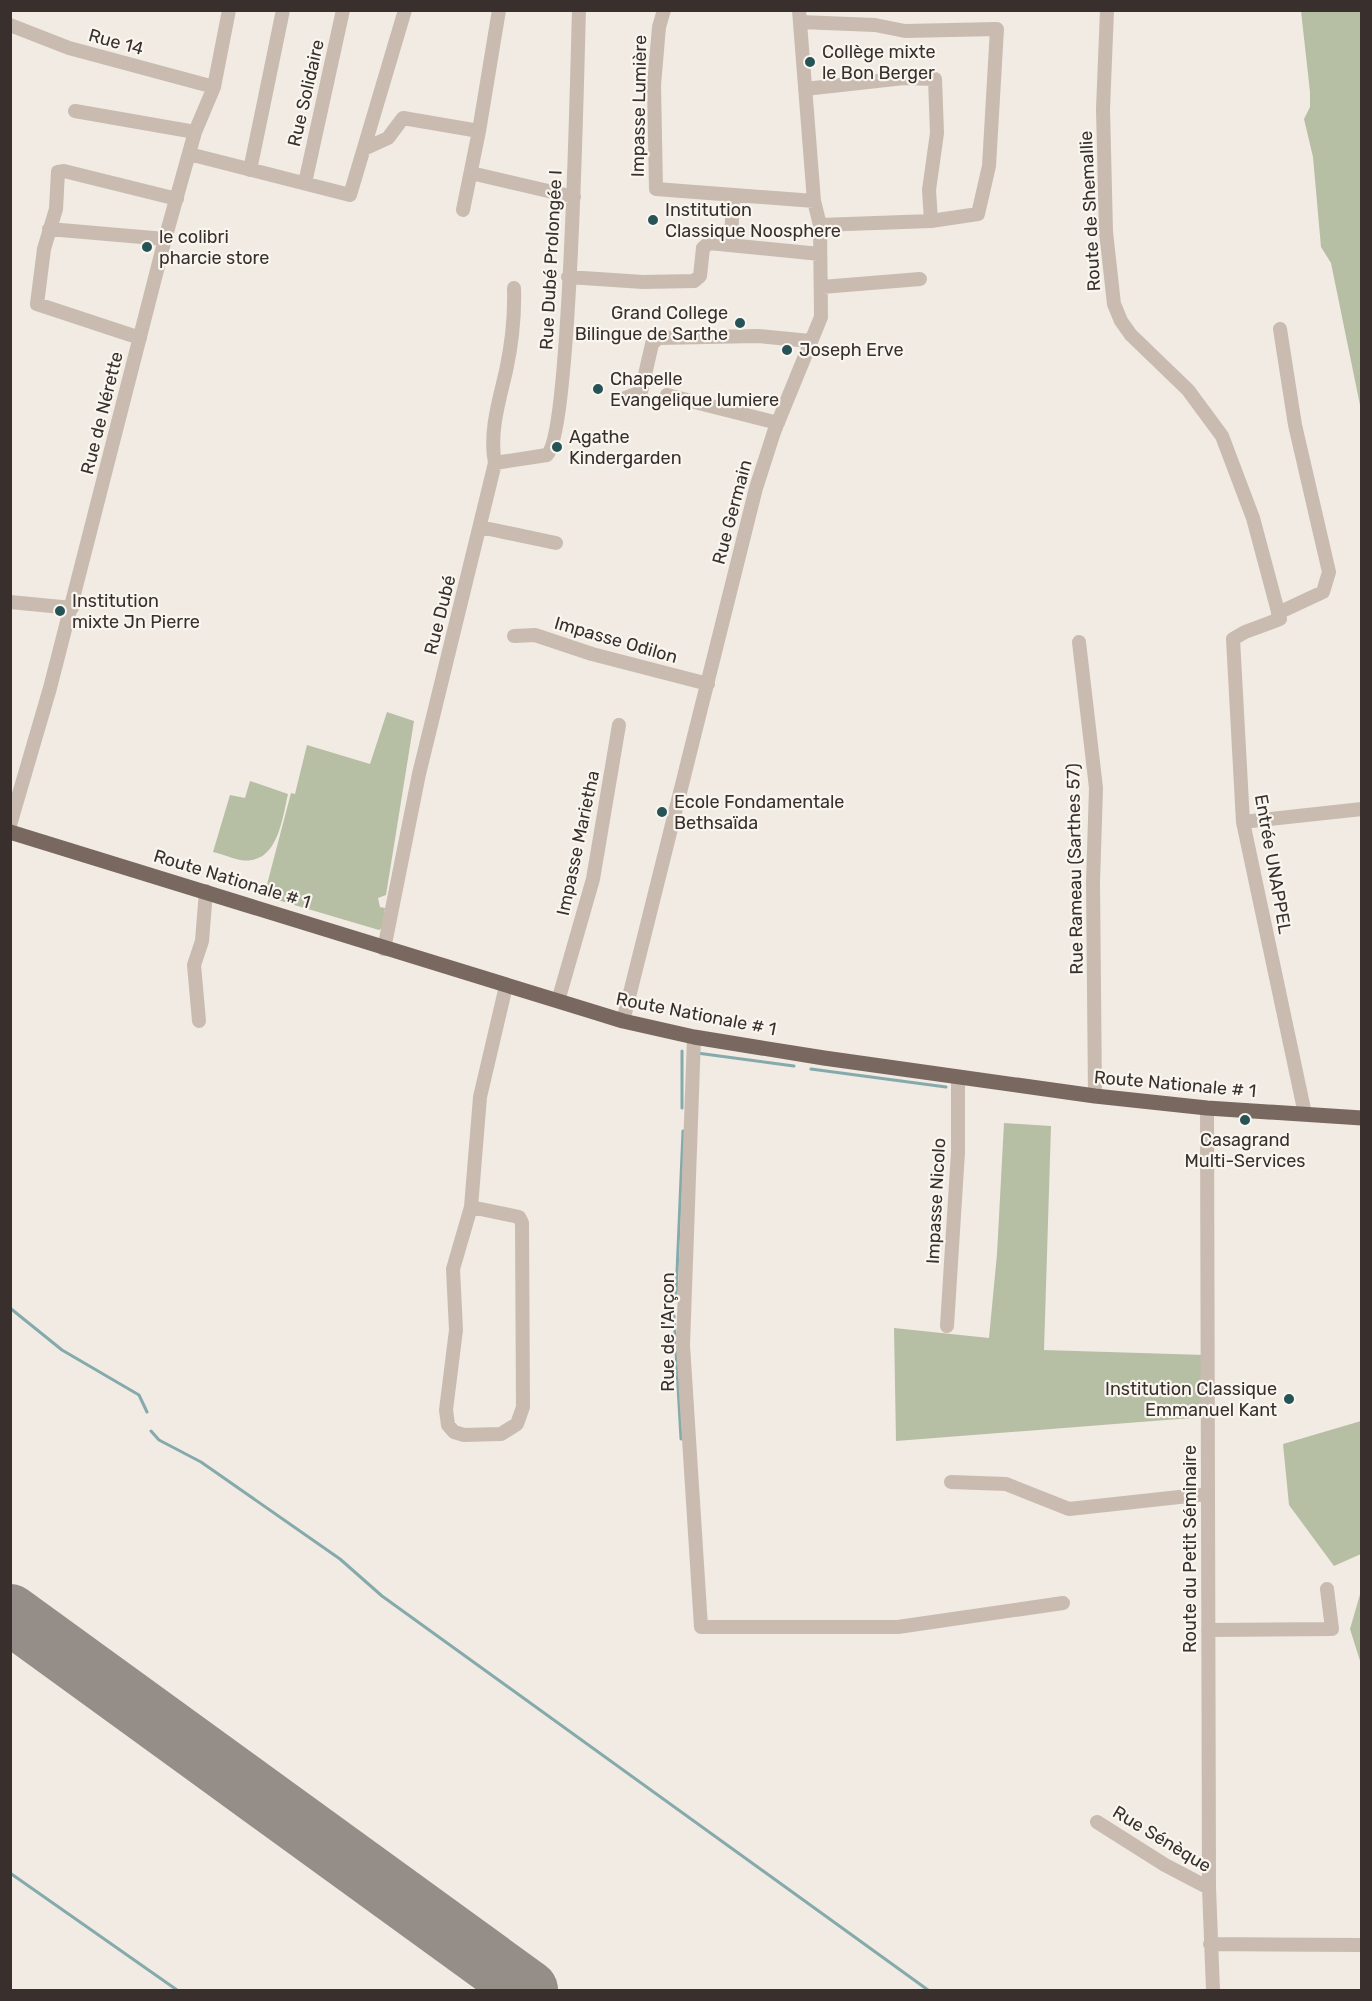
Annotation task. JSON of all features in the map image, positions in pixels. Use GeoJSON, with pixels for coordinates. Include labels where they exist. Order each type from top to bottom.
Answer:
{"type":"FeatureCollection","features":[{"type":"Feature","properties":{"kind":"main road","name":"Route Nationale # 1"},"geometry":{"type":"LineString","coordinates":[[10,832],[506,986],[623,1021],[694,1037],[958,1078],[1095,1096],[1207,1108],[1362,1118]]}},
{"type":"Feature","properties":{"kind":"street","name":"Rue de Nérette"},"geometry":{"type":"LineString","coordinates":[[10,825],[72,608],[165,239],[195,132],[214,87],[229,10]]}},
{"type":"Feature","properties":{"kind":"street"},"geometry":{"type":"LineString","coordinates":[[250,170],[283,10]]}},
{"type":"Feature","properties":{"kind":"street","name":"Rue Solidaire"},"geometry":{"type":"LineString","coordinates":[[305,183],[343,10]]}},
{"type":"Feature","properties":{"kind":"street"},"geometry":{"type":"LineString","coordinates":[[189,154],[350,195],[405,10]]}},
{"type":"Feature","properties":{"kind":"street"},"geometry":{"type":"LineString","coordinates":[[463,210],[499,10]]}},
{"type":"Feature","properties":{"kind":"street","name":"Rue Dubé Prolongée I"},"geometry":{"type":"LineString","coordinates":[[495,463],[548,455],[551,451],[562,387],[574,196],[579,10]]}},
{"type":"Feature","properties":{"kind":"street","name":"Impasse Lumière"},"geometry":{"type":"LineString","coordinates":[[664,10],[658,27],[654,85],[654,186],[656,189],[814,201]]}},
{"type":"Feature","properties":{"kind":"street","name":"Route de Shemallie"},"geometry":{"type":"LineString","coordinates":[[1107,10],[1103,109],[1106,232],[1114,304],[1121,321],[1131,335],[1188,390],[1222,436],[1253,518],[1279,616]]}},
{"type":"Feature","properties":{"kind":"street"},"geometry":{"type":"LineString","coordinates":[[800,16],[905,31],[997,29],[989,166],[978,214],[931,221],[820,225]]}},
{"type":"Feature","properties":{"kind":"street","name":"Rue Germain"},"geometry":{"type":"LineString","coordinates":[[623,1021],[708,684],[744,529],[778,423],[821,316],[820,225],[814,201],[800,16]]}},
{"type":"Feature","properties":{"kind":"street","name":"Rue 14"},"geometry":{"type":"LineString","coordinates":[[10,25],[69,48],[214,87]]}},
{"type":"Feature","properties":{"kind":"street"},"geometry":{"type":"LineString","coordinates":[[805,89],[904,78],[935,79],[938,133],[929,189],[931,221]]}},
{"type":"Feature","properties":{"kind":"street"},"geometry":{"type":"LineString","coordinates":[[75,111],[195,132]]}},
{"type":"Feature","properties":{"kind":"street"},"geometry":{"type":"LineString","coordinates":[[364,149],[388,138],[404,118]]}},
{"type":"Feature","properties":{"kind":"street"},"geometry":{"type":"LineString","coordinates":[[372,119],[392,122],[404,118],[478,131]]}},
{"type":"Feature","properties":{"kind":"street"},"geometry":{"type":"LineString","coordinates":[[140,338],[37,304],[38,284],[49,229],[57,209],[59,171],[177,199]]}},
{"type":"Feature","properties":{"kind":"street"},"geometry":{"type":"LineString","coordinates":[[471,172],[574,196]]}},
{"type":"Feature","properties":{"kind":"street"},"geometry":{"type":"LineString","coordinates":[[731,244],[733,195]]}},
{"type":"Feature","properties":{"kind":"street"},"geometry":{"type":"LineString","coordinates":[[49,229],[165,239]]}},
{"type":"Feature","properties":{"kind":"street"},"geometry":{"type":"LineString","coordinates":[[568,277],[643,282],[694,281],[700,276],[703,248],[709,243],[820,254]]}},
{"type":"Feature","properties":{"kind":"street"},"geometry":{"type":"LineString","coordinates":[[822,287],[920,279]]}},
{"type":"Feature","properties":{"kind":"street","name":"Rue Dubé"},"geometry":{"type":"LineString","coordinates":[[384,949],[419,774],[495,463],[492,450],[499,392],[506,374],[515,322],[514,288]]}},
{"type":"Feature","properties":{"kind":"street","name":"Entrée UNAPPEL"},"geometry":{"type":"LineString","coordinates":[[1280,328],[1294,425],[1329,572],[1323,592],[1233,639],[1243,822],[1305,1114]]}},
{"type":"Feature","properties":{"kind":"street"},"geometry":{"type":"LineString","coordinates":[[625,398],[641,392],[645,386],[652,344],[658,338],[758,336],[810,341]]}},
{"type":"Feature","properties":{"kind":"street"},"geometry":{"type":"LineString","coordinates":[[667,395],[778,423]]}},
{"type":"Feature","properties":{"kind":"street"},"geometry":{"type":"LineString","coordinates":[[480,527],[556,543]]}},
{"type":"Feature","properties":{"kind":"street"},"geometry":{"type":"LineString","coordinates":[[10,602],[72,608]]}},
{"type":"Feature","properties":{"kind":"street","name":"Impasse Odilon"},"geometry":{"type":"LineString","coordinates":[[514,636],[535,635],[592,654],[708,684]]}},
{"type":"Feature","properties":{"kind":"street","name":"Rue Rameau (Sarthes 57)"},"geometry":{"type":"LineString","coordinates":[[1079,642],[1096,788],[1093,882],[1095,1096]]}},
{"type":"Feature","properties":{"kind":"street","name":"Impasse Marietha"},"geometry":{"type":"LineString","coordinates":[[558,1001],[593,879],[619,725]]}},
{"type":"Feature","properties":{"kind":"street"},"geometry":{"type":"LineString","coordinates":[[1243,822],[1362,809]]}},
{"type":"Feature","properties":{"kind":"street"},"geometry":{"type":"LineString","coordinates":[[199,1021],[194,965],[202,941],[206,891]]}},
{"type":"Feature","properties":{"kind":"street"},"geometry":{"type":"LineString","coordinates":[[471,1207],[512,1214],[519,1217],[522,1223],[523,1407],[520,1419],[512,1429],[482,1436],[454,1432],[448,1425],[446,1410],[456,1330],[453,1269],[471,1207],[480,1097],[506,986]]}},
{"type":"Feature","properties":{"kind":"street","name":"Rue de l'Arçon"},"geometry":{"type":"LineString","coordinates":[[694,1037],[683,1345],[701,1627],[898,1627],[1063,1603]]}},
{"type":"Feature","properties":{"kind":"street","name":"Impasse Nicolo"},"geometry":{"type":"LineString","coordinates":[[947,1326],[958,1152],[958,1078]]}},
{"type":"Feature","properties":{"kind":"street","name":"Route du Petit Séminaire"},"geometry":{"type":"LineString","coordinates":[[1207,1108],[1209,1888],[1213,1990]]}},
{"type":"Feature","properties":{"kind":"street"},"geometry":{"type":"LineString","coordinates":[[951,1482],[1006,1484],[1069,1509],[1208,1494]]}},
{"type":"Feature","properties":{"kind":"street"},"geometry":{"type":"LineString","coordinates":[[1208,1630],[1332,1629],[1327,1589]]}},
{"type":"Feature","properties":{"kind":"street","name":"Rue Sénèque"},"geometry":{"type":"LineString","coordinates":[[1097,1822],[1165,1865],[1209,1888]]}},
{"type":"Feature","properties":{"kind":"street"},"geometry":{"type":"LineString","coordinates":[[1210,1944],[1362,1945]]}},
{"type":"Feature","properties":{"kind":"green space"},"geometry":{"type":"Polygon","coordinates":[[[1301,11],[1361,11],[1361,410],[1331,263],[1321,247],[1313,157],[1304,119],[1310,107],[1310,92],[1301,11]]]}},
{"type":"Feature","properties":{"kind":"green space"},"geometry":{"type":"Polygon","coordinates":[[[387,712],[414,721],[386,895],[378,898],[380,907],[385,908],[382,928],[379,930],[264,896],[291,793],[295,794],[307,745],[370,764],[387,712]]]}},
{"type":"Feature","properties":{"kind":"green space"},"geometry":{"type":"Polygon","coordinates":[[[250,781],[288,794],[276,839],[263,856],[253,860],[240,860],[213,852],[230,795],[245,798],[250,781]]]}},
{"type":"Feature","properties":{"kind":"green space"},"geometry":{"type":"Polygon","coordinates":[[[1004,1123],[1051,1126],[1044,1350],[1205,1355],[1204,1417],[896,1441],[894,1328],[989,1338],[997,1254],[1004,1123]]]}},
{"type":"Feature","properties":{"kind":"green space"},"geometry":{"type":"Polygon","coordinates":[[[1361,1421],[1361,1554],[1334,1566],[1289,1505],[1283,1444],[1361,1421]]]}},
{"type":"Feature","properties":{"kind":"green space"},"geometry":{"type":"Polygon","coordinates":[[[1361,1591],[1361,1664],[1350,1629],[1361,1591]]]}},
{"type":"Feature","properties":{"kind":"waterway"},"geometry":{"type":"LineString","coordinates":[[682,1051],[682,1108]]}},
{"type":"Feature","properties":{"kind":"waterway"},"geometry":{"type":"LineString","coordinates":[[697,1053],[794,1066]]}},
{"type":"Feature","properties":{"kind":"waterway"},"geometry":{"type":"LineString","coordinates":[[811,1069],[946,1087]]}},
{"type":"Feature","properties":{"kind":"waterway"},"geometry":{"type":"LineString","coordinates":[[676,1296],[683,1131]]}},
{"type":"Feature","properties":{"kind":"waterway"},"geometry":{"type":"LineString","coordinates":[[10,1308],[62,1350],[139,1395],[147,1412]]}},
{"type":"Feature","properties":{"kind":"waterway"},"geometry":{"type":"LineString","coordinates":[[674,1316],[681,1439]]}},
{"type":"Feature","properties":{"kind":"waterway"},"geometry":{"type":"LineString","coordinates":[[151,1431],[159,1440],[201,1462],[340,1559],[382,1596],[928,1990]]}},
{"type":"Feature","properties":{"kind":"waterway"},"geometry":{"type":"LineString","coordinates":[[10,1873],[177,1990]]}},
{"type":"Feature","properties":{"kind":"runway"},"geometry":{"type":"LineString","coordinates":[[10,1614],[528,1990]]}},
{"type":"Feature","properties":{"kind":"place","name":"Collège mixte le Bon Berger"},"geometry":{"type":"Point","coordinates":[810,62]}},
{"type":"Feature","properties":{"kind":"place","name":"Institution Classique Noosphere"},"geometry":{"type":"Point","coordinates":[653,220]}},
{"type":"Feature","properties":{"kind":"place","name":"le colibri pharcie store"},"geometry":{"type":"Point","coordinates":[147,247]}},
{"type":"Feature","properties":{"kind":"place","name":"Grand College Bilingue de Sarthe"},"geometry":{"type":"Point","coordinates":[740,323]}},
{"type":"Feature","properties":{"kind":"place","name":"Joseph Erve"},"geometry":{"type":"Point","coordinates":[787,350]}},
{"type":"Feature","properties":{"kind":"place","name":"Chapelle Evangelique lumiere"},"geometry":{"type":"Point","coordinates":[598,389]}},
{"type":"Feature","properties":{"kind":"place","name":"Agathe Kindergarden"},"geometry":{"type":"Point","coordinates":[557,447]}},
{"type":"Feature","properties":{"kind":"place","name":"Institution mixte Jn Pierre"},"geometry":{"type":"Point","coordinates":[60,611]}},
{"type":"Feature","properties":{"kind":"place","name":"Ecole Fondamentale Bethsaïda"},"geometry":{"type":"Point","coordinates":[662,812]}},
{"type":"Feature","properties":{"kind":"place","name":"Casagrand Multi-Services"},"geometry":{"type":"Point","coordinates":[1245,1120]}},
{"type":"Feature","properties":{"kind":"place","name":"Institution Classique Emmanuel Kant"},"geometry":{"type":"Point","coordinates":[1289,1399]}}]}
